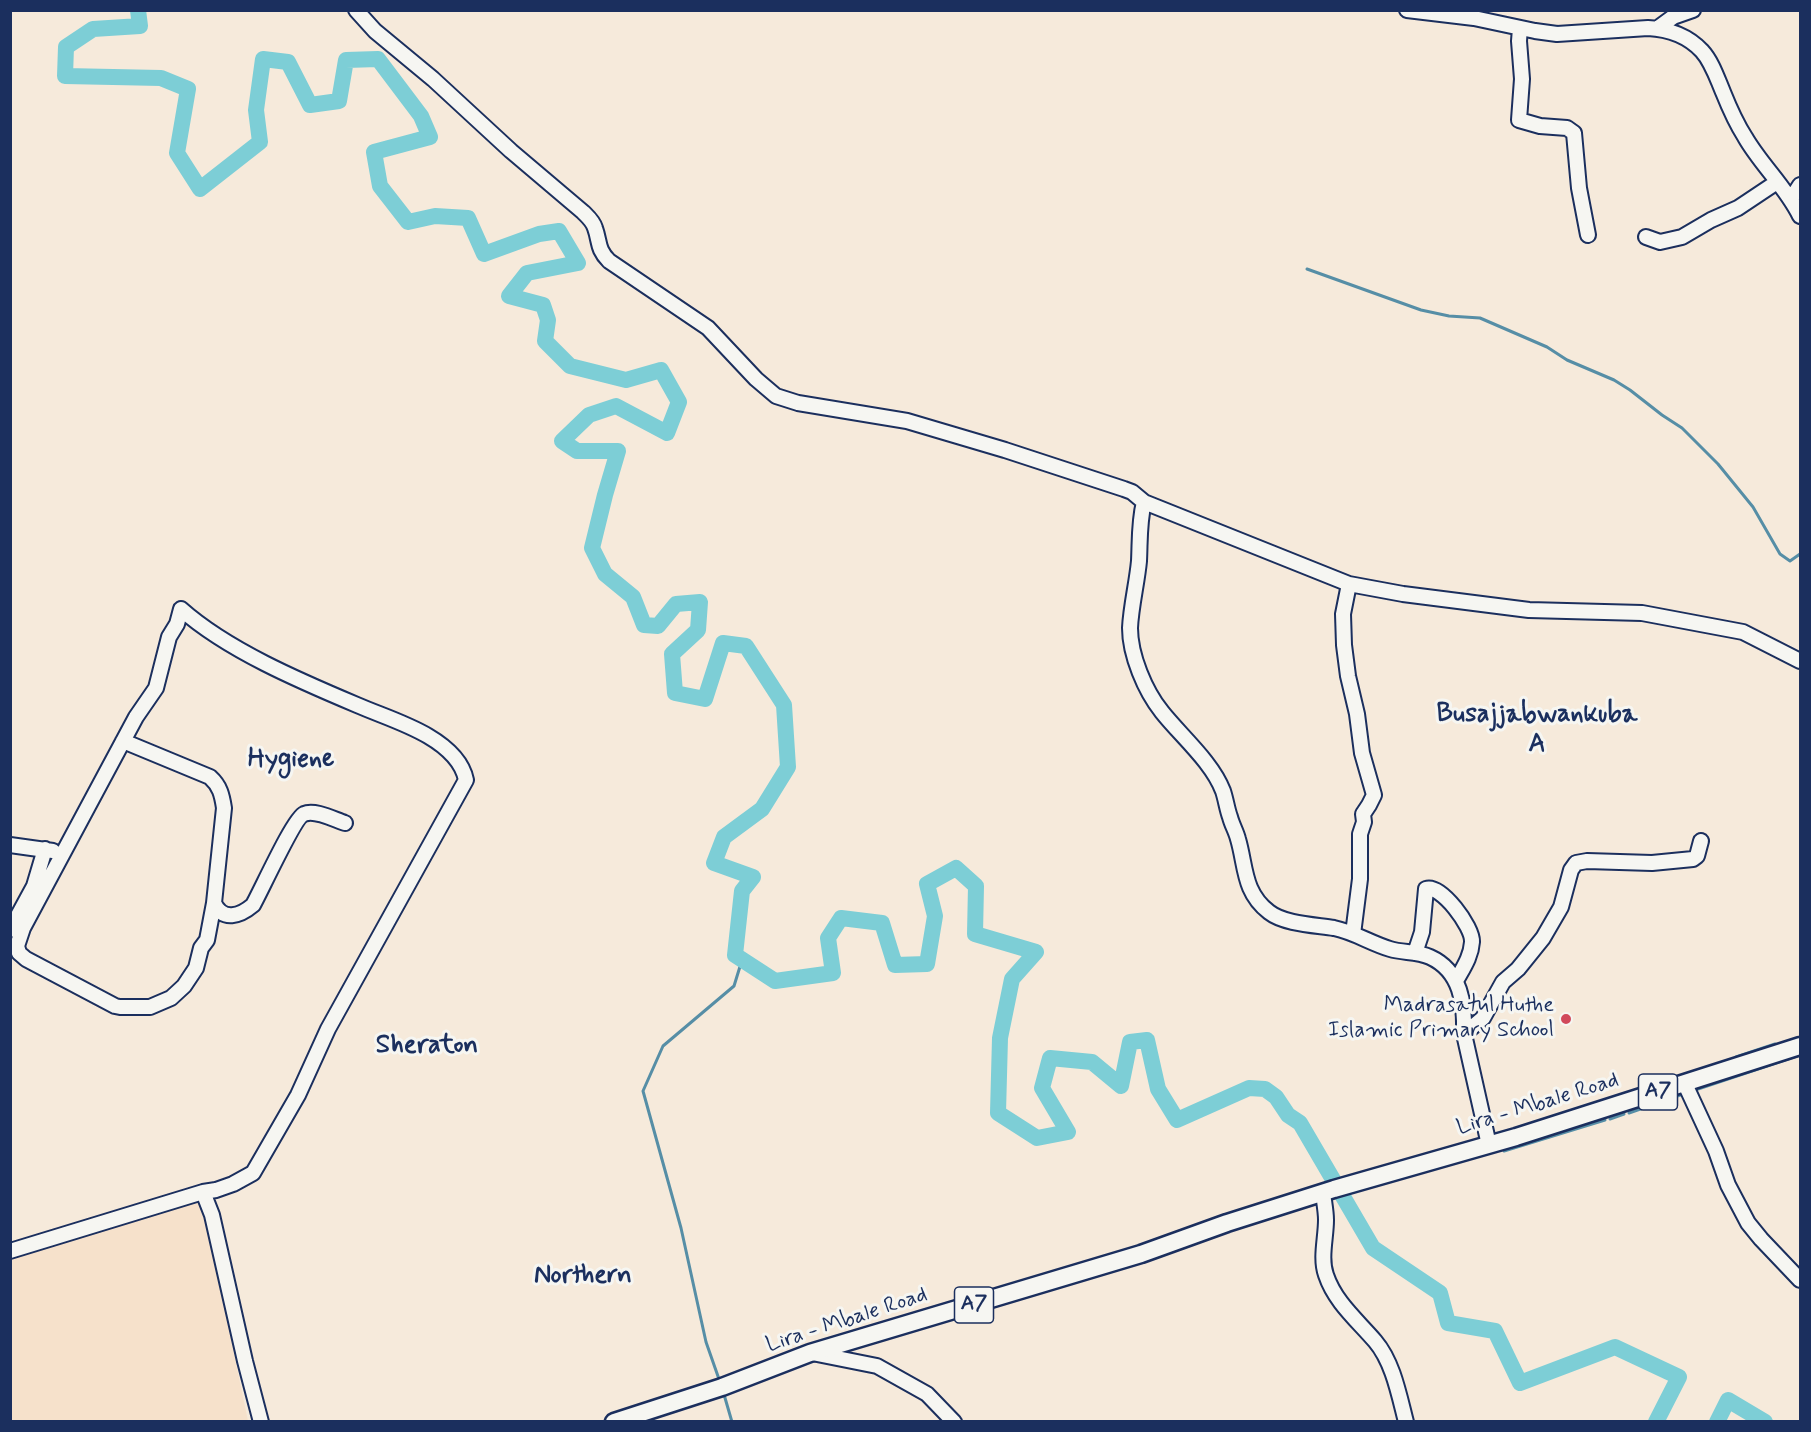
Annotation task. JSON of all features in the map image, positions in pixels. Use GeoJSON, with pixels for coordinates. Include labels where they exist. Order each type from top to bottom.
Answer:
{"type":"FeatureCollection","features":[{"type":"Feature","properties":{"kind":"main road","name":"Lira - Mbale Road"},"geometry":{"type":"LineString","coordinates":[[614,1422],[722,1387],[810,1353],[1142,1254],[1227,1223],[1685,1084],[1800,1046]]}},
{"type":"Feature","properties":{"kind":"street"},"geometry":{"type":"LineString","coordinates":[[356,10],[375,31],[433,78],[511,151],[583,212],[595,227],[602,254],[609,261],[708,328],[756,379],[776,396],[798,403],[907,421],[1124,489],[1132,492],[1144,502],[1349,584],[1403,594],[1529,610],[1642,613],[1743,632],[1800,661]]}},
{"type":"Feature","properties":{"kind":"street"},"geometry":{"type":"LineString","coordinates":[[1407,10],[1505,18],[1520,28],[1557,34],[1658,28],[1684,37],[1695,44],[1707,58],[1744,137],[1791,199],[1800,216]]}},
{"type":"Feature","properties":{"kind":"street"},"geometry":{"type":"LineString","coordinates":[[1658,28],[1672,17],[1693,10]]}},
{"type":"Feature","properties":{"kind":"street"},"geometry":{"type":"LineString","coordinates":[[1520,28],[1522,79],[1519,120],[1540,126],[1567,128],[1574,133],[1579,188],[1588,235]]}},
{"type":"Feature","properties":{"kind":"street"},"geometry":{"type":"LineString","coordinates":[[1646,237],[1660,242],[1682,237],[1738,208],[1777,182]]}},
{"type":"Feature","properties":{"kind":"street"},"geometry":{"type":"LineString","coordinates":[[1791,199],[1800,185]]}},
{"type":"Feature","properties":{"kind":"street"},"geometry":{"type":"LineString","coordinates":[[1144,502],[1140,519],[1139,561],[1130,627],[1137,665],[1160,710],[1211,769],[1222,789],[1230,819],[1239,840],[1245,876],[1257,901],[1278,918],[1348,931],[1390,949],[1430,957],[1446,968],[1456,981],[1463,1007],[1464,1034],[1489,1144]]}},
{"type":"Feature","properties":{"kind":"street"},"geometry":{"type":"LineString","coordinates":[[1349,584],[1343,614],[1344,645],[1362,753],[1374,795],[1363,814],[1364,822],[1360,834],[1360,879],[1353,934]]}},
{"type":"Feature","properties":{"kind":"street"},"geometry":{"type":"LineString","coordinates":[[10,1251],[216,1190],[254,1173],[298,1095],[328,1029],[466,780],[464,770],[457,759],[427,736],[334,696],[257,659],[198,624],[181,609],[177,624],[169,637],[156,688],[136,717],[123,741],[65,853],[23,928],[19,940],[19,953],[26,959],[115,1006],[135,1008],[158,1005],[184,987],[196,968],[201,948],[207,940],[214,903],[224,808],[218,785],[210,777],[123,741]]}},
{"type":"Feature","properties":{"kind":"street"},"geometry":{"type":"LineString","coordinates":[[214,903],[223,915],[229,916],[245,912],[253,905],[290,833],[305,813],[312,813],[345,824]]}},
{"type":"Feature","properties":{"kind":"street"},"geometry":{"type":"LineString","coordinates":[[1464,1034],[1483,1018],[1503,982],[1518,969],[1543,938],[1561,907],[1571,870],[1577,862],[1652,863],[1693,859],[1697,856],[1701,841]]}},
{"type":"Feature","properties":{"kind":"street"},"geometry":{"type":"LineString","coordinates":[[10,845],[65,853]]}},
{"type":"Feature","properties":{"kind":"street"},"geometry":{"type":"LineString","coordinates":[[10,930],[34,886],[45,849]]}},
{"type":"Feature","properties":{"kind":"street"},"geometry":{"type":"LineString","coordinates":[[1415,953],[1422,932],[1426,889],[1433,888],[1440,892],[1462,918],[1471,934],[1470,955],[1456,981]]}},
{"type":"Feature","properties":{"kind":"street"},"geometry":{"type":"LineString","coordinates":[[1685,1084],[1716,1151],[1728,1185],[1748,1223],[1800,1280]]}},
{"type":"Feature","properties":{"kind":"street"},"geometry":{"type":"LineString","coordinates":[[1329,1191],[1323,1253],[1325,1273],[1334,1292],[1352,1317],[1376,1341],[1395,1381],[1406,1422]]}},
{"type":"Feature","properties":{"kind":"street"},"geometry":{"type":"LineString","coordinates":[[203,1192],[212,1215],[261,1422]]}},
{"type":"Feature","properties":{"kind":"street"},"geometry":{"type":"LineString","coordinates":[[810,1353],[877,1366],[927,1394],[954,1422]]}},
{"type":"Feature","properties":{"kind":"shaded area"},"geometry":{"type":"Polygon","coordinates":[[[200,1195],[214,1231],[233,1349],[248,1421],[11,1422],[11,1256],[200,1195]]]}},
{"type":"Feature","properties":{"kind":"waterway"},"geometry":{"type":"LineString","coordinates":[[138,10],[140,26],[93,29],[66,47],[65,76],[161,78],[188,89],[177,153],[200,189],[260,142],[256,110],[263,59],[288,62],[310,105],[339,101],[346,60],[378,59],[421,116],[430,137],[374,152],[380,186],[408,222],[435,216],[468,218],[484,254],[539,234],[559,231],[578,263],[527,273],[509,296],[543,305],[548,320],[545,341],[570,366],[626,380],[661,370],[679,402],[667,433],[616,406],[589,415],[562,441],[577,451],[618,451],[592,548],[605,574],[633,597],[644,625],[658,626],[676,604],[700,602],[698,630],[672,654],[675,693],[705,699],[723,643],[746,646],[784,705],[788,767],[762,809],[724,837],[714,863],[753,877],[742,891],[735,955],[775,981],[833,973],[828,938],[841,918],[882,923],[895,965],[927,964],[935,916],[927,884],[956,868],[976,886],[975,934],[1036,952],[1012,979],[1000,1038],[998,1113],[1037,1138],[1068,1132],[1042,1088],[1050,1058],[1092,1062],[1121,1086],[1130,1042],[1147,1040],[1158,1089],[1177,1120],[1249,1088],[1265,1089],[1276,1097],[1288,1115],[1300,1123],[1373,1248],[1440,1293],[1448,1323],[1495,1331],[1520,1383],[1615,1347],[1679,1377],[1656,1422]]}},
{"type":"Feature","properties":{"kind":"waterway"},"geometry":{"type":"LineString","coordinates":[[1307,269],[1421,310],[1449,316],[1480,318],[1547,347],[1567,360],[1614,380],[1682,428],[1718,464],[1753,507],[1780,554],[1790,561],[1800,554]]}},
{"type":"Feature","properties":{"kind":"waterway"},"geometry":{"type":"LineString","coordinates":[[720,1382],[706,1342],[681,1228],[643,1091],[663,1046],[734,986],[742,960]]}},
{"type":"Feature","properties":{"kind":"waterway"},"geometry":{"type":"LineString","coordinates":[[1736,1057],[1775,1044]]}},
{"type":"Feature","properties":{"kind":"waterway"},"geometry":{"type":"LineString","coordinates":[[1692,1091],[1800,1055]]}},
{"type":"Feature","properties":{"kind":"waterway"},"geometry":{"type":"LineString","coordinates":[[1629,1113],[1683,1094]]}},
{"type":"Feature","properties":{"kind":"waterway"},"geometry":{"type":"LineString","coordinates":[[1610,1119],[1624,1114]]}},
{"type":"Feature","properties":{"kind":"waterway"},"geometry":{"type":"LineString","coordinates":[[1504,1151],[1605,1120]]}},
{"type":"Feature","properties":{"kind":"waterway"},"geometry":{"type":"LineString","coordinates":[[723,1391],[732,1422]]}},
{"type":"Feature","properties":{"kind":"waterway"},"geometry":{"type":"LineString","coordinates":[[1717,1422],[1728,1400],[1765,1422]]}},
{"type":"Feature","properties":{"kind":"place","name":"Madrasatul Huthe Islamic Primary School"},"geometry":{"type":"Point","coordinates":[1566,1019]}},
{"type":"Feature","properties":{"kind":"district","name":"Busajjabwankuba A"},"geometry":{"type":"Point","coordinates":[1537,731]}},
{"type":"Feature","properties":{"kind":"district","name":"Hygiene"},"geometry":{"type":"Point","coordinates":[291,761]}},
{"type":"Feature","properties":{"kind":"district","name":"Sheraton"},"geometry":{"type":"Point","coordinates":[427,1047]}},
{"type":"Feature","properties":{"kind":"district","name":"Northern"},"geometry":{"type":"Point","coordinates":[583,1277]}}]}
